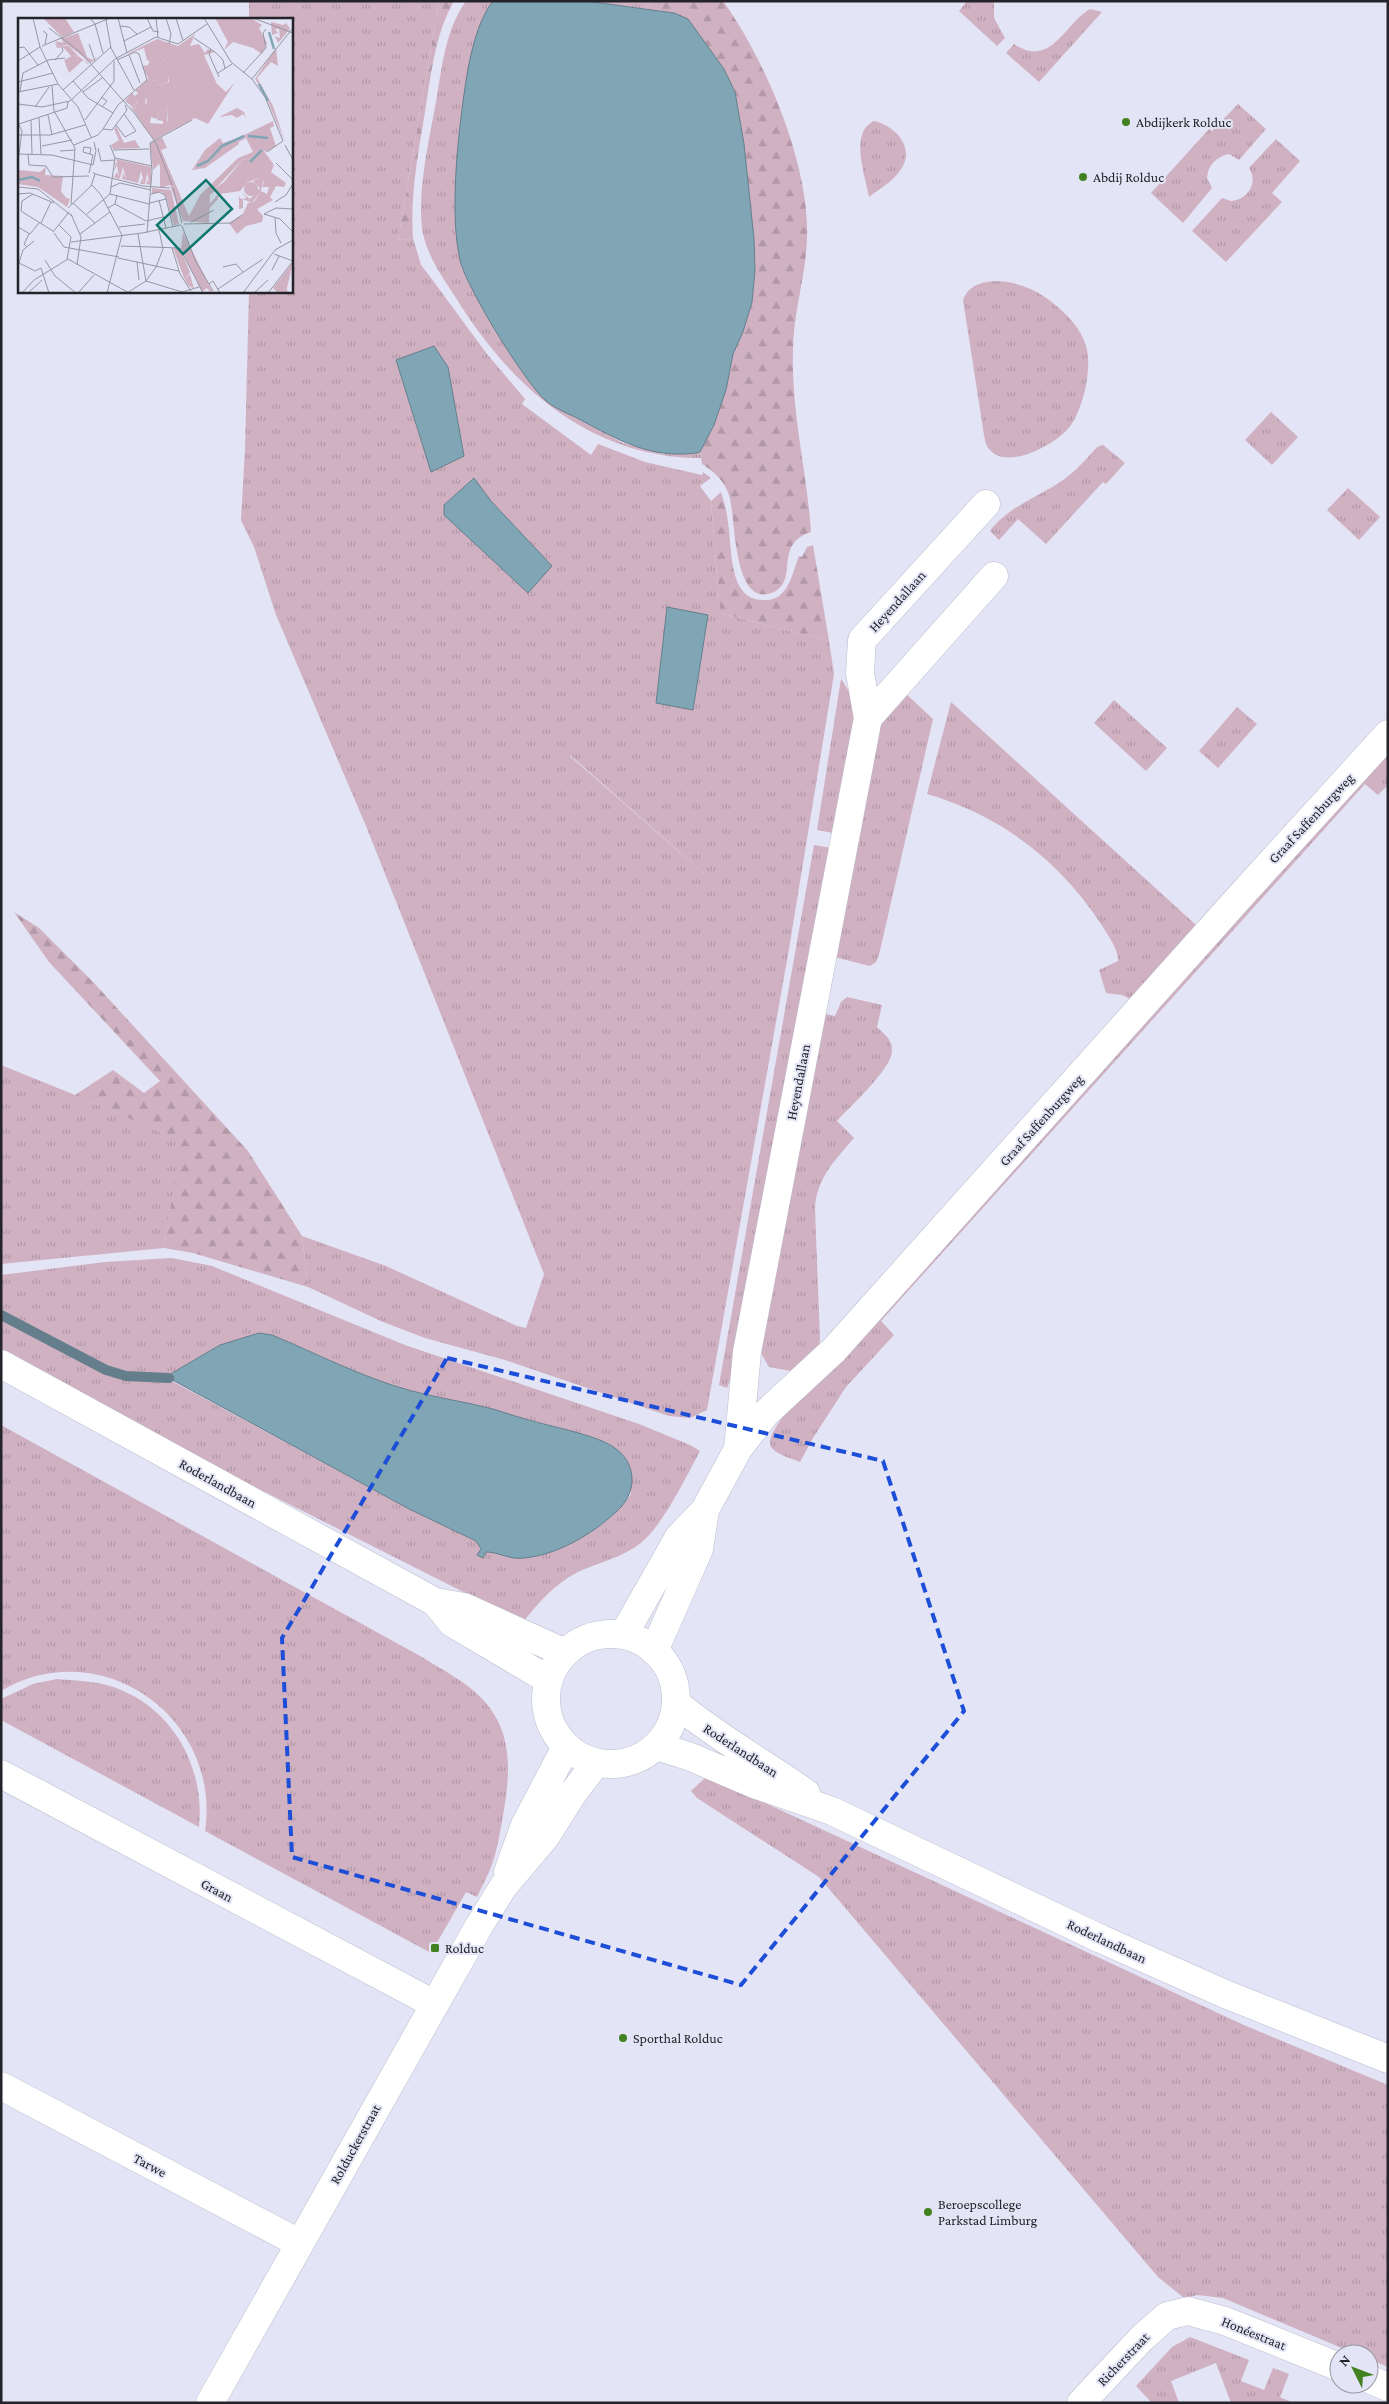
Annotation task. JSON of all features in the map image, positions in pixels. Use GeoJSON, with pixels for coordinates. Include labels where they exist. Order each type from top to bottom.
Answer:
{"type":"FeatureCollection","features":[{"type":"Feature","properties":{"kind":"street","name":"Heyendallaan"},"geometry":{"type":"LineString","coordinates":[[738,1449],[747,1352],[868,718],[860,673],[862,640],[986,504]]}},
{"type":"Feature","properties":{"kind":"street"},"geometry":{"type":"LineString","coordinates":[[868,718],[994,576]]}},
{"type":"Feature","properties":{"kind":"street","name":"Graaf Saffenburgweg"},"geometry":{"type":"LineString","coordinates":[[624,1634],[679,1537],[705,1510],[738,1449],[766,1413],[834,1350],[1244,891],[1388,734]]}},
{"type":"Feature","properties":{"kind":"street","name":"Roderlandbaan"},"geometry":{"type":"LineString","coordinates":[[1,1364],[435,1602],[464,1607],[565,1653]]}},
{"type":"Feature","properties":{"kind":"street","name":"Graaf Saffenburgweg"},"geometry":{"type":"LineString","coordinates":[[654,1651],[699,1549],[705,1510]]}},
{"type":"Feature","properties":{"kind":"street","name":"Roderlandbaan"},"geometry":{"type":"LineString","coordinates":[[435,1602],[452,1623],[549,1680]]}},
{"type":"Feature","properties":{"kind":"street"},"geometry":{"type":"LineString","coordinates":[[602,1634],[624,1634],[642,1641],[654,1651],[662,1657],[674,1679],[677,1704],[671,1727],[657,1746],[640,1758],[621,1764],[596,1763],[582,1758],[566,1747],[554,1730],[547,1711],[549,1680],[554,1667],[565,1653],[582,1640],[602,1634]]}},
{"type":"Feature","properties":{"kind":"street","name":"Roderlandbaan"},"geometry":{"type":"LineString","coordinates":[[677,1704],[707,1729],[764,1763],[832,1811]]}},
{"type":"Feature","properties":{"kind":"street","name":"Roderlandbaan"},"geometry":{"type":"LineString","coordinates":[[657,1746],[691,1757],[754,1784],[832,1811],[1128,1951],[1225,1994],[1388,2059]]}},
{"type":"Feature","properties":{"kind":"street","name":"Rolduckerstraat"},"geometry":{"type":"LineString","coordinates":[[503,1887],[525,1825],[566,1747]]}},
{"type":"Feature","properties":{"kind":"street","name":"Rolduckerstraat"},"geometry":{"type":"LineString","coordinates":[[210,2403],[434,2004],[503,1887],[546,1836],[573,1793],[596,1763]]}},
{"type":"Feature","properties":{"kind":"street","name":"Graan"},"geometry":{"type":"LineString","coordinates":[[1,1774],[434,2004]]}},
{"type":"Feature","properties":{"kind":"street","name":"Tarwe"},"geometry":{"type":"LineString","coordinates":[[1,2086],[299,2243]]}},
{"type":"Feature","properties":{"kind":"street","name":"Honéestraat"},"geometry":{"type":"LineString","coordinates":[[1166,2316],[1188,2311],[1204,2314],[1329,2363]]}},
{"type":"Feature","properties":{"kind":"street","name":"Richerstraat"},"geometry":{"type":"LineString","coordinates":[[1081,2403],[1166,2316]]}},
{"type":"Feature","properties":{"kind":"highlighted area"},"geometry":{"type":"Polygon","coordinates":[[[447,1358],[883,1461],[964,1711],[741,1985],[292,1857],[282,1638],[447,1358]]]}},
{"type":"Feature","properties":{"kind":"green space"},"geometry":{"type":"Polygon","coordinates":[[[249,1],[439,1],[398,240],[413,238],[421,265],[487,354],[525,399],[522,404],[591,455],[598,444],[645,462],[702,475],[703,472],[711,478],[700,486],[711,501],[720,613],[829,641],[834,674],[789,949],[707,1410],[690,1418],[669,1416],[505,1360],[425,1338],[383,1322],[308,1287],[302,1236],[386,1266],[517,1326],[526,1328],[544,1274],[366,826],[276,615],[254,547],[241,520],[245,449],[249,292],[292,292],[292,18],[249,18],[249,1]],[[396,361],[431,472],[464,455],[448,367],[396,361]],[[474,479],[444,505],[552,566],[491,501],[474,479]],[[667,607],[656,703],[693,710],[708,616],[667,607]],[[570,755],[570,756],[734,900],[570,755]]]}},
{"type":"Feature","properties":{"kind":"green space"},"geometry":{"type":"Polygon","coordinates":[[[439,1],[454,1],[442,27],[432,69],[415,175],[412,222],[413,238],[398,240],[439,1]]]}},
{"type":"Feature","properties":{"kind":"green space"},"geometry":{"type":"Polygon","coordinates":[[[466,1],[493,1],[476,39],[466,81],[459,139],[489,319],[528,378],[548,402],[623,443],[664,454],[700,452],[701,458],[661,455],[624,446],[590,431],[558,411],[529,388],[502,361],[478,330],[432,259],[425,243],[421,219],[424,168],[445,50],[453,24],[466,1]]]}},
{"type":"Feature","properties":{"kind":"green space"},"geometry":{"type":"Polygon","coordinates":[[[586,1],[650,1],[647,9],[586,1]]]}},
{"type":"Feature","properties":{"kind":"green space"},"geometry":{"type":"Polygon","coordinates":[[[650,1],[723,1],[739,25],[769,82],[793,146],[801,178],[806,209],[807,238],[794,337],[793,374],[811,532],[800,538],[793,545],[789,553],[785,579],[774,592],[760,594],[750,588],[743,575],[738,558],[729,495],[718,477],[702,464],[700,452],[714,425],[726,390],[733,354],[743,332],[752,302],[755,271],[754,239],[744,144],[735,92],[724,69],[674,13],[647,9],[650,1]]]}},
{"type":"Feature","properties":{"kind":"green space"},"geometry":{"type":"Polygon","coordinates":[[[967,1],[994,1],[994,18],[1005,38],[997,46],[959,11],[967,1]]]}},
{"type":"Feature","properties":{"kind":"green space"},"geometry":{"type":"Polygon","coordinates":[[[1090,9],[1102,12],[1039,82],[1006,53],[1014,44],[1027,50],[1038,51],[1047,48],[1090,9]]]}},
{"type":"Feature","properties":{"kind":"green space"},"geometry":{"type":"Polygon","coordinates":[[[1238,104],[1266,129],[1239,160],[1229,154],[1220,157],[1214,162],[1209,169],[1207,178],[1212,188],[1183,223],[1151,193],[1209,129],[1212,131],[1238,104]]]}},
{"type":"Feature","properties":{"kind":"green space"},"geometry":{"type":"Polygon","coordinates":[[[874,121],[890,128],[897,134],[902,140],[906,155],[904,164],[896,176],[869,197],[862,166],[860,144],[866,127],[874,121]]]}},
{"type":"Feature","properties":{"kind":"green space"},"geometry":{"type":"Polygon","coordinates":[[[1276,139],[1300,161],[1272,193],[1282,202],[1226,262],[1192,231],[1222,198],[1231,201],[1237,200],[1250,190],[1253,179],[1249,168],[1276,139]]]}},
{"type":"Feature","properties":{"kind":"green space"},"geometry":{"type":"Polygon","coordinates":[[[996,281],[1014,283],[1031,289],[1053,303],[1078,329],[1087,352],[1088,363],[1085,388],[1073,422],[1067,430],[1051,442],[1018,457],[997,455],[986,445],[963,300],[976,285],[996,281]]]}},
{"type":"Feature","properties":{"kind":"green space"},"geometry":{"type":"Polygon","coordinates":[[[1271,412],[1298,437],[1272,465],[1245,440],[1271,412]]]}},
{"type":"Feature","properties":{"kind":"green space"},"geometry":{"type":"Polygon","coordinates":[[[1103,445],[1125,463],[1106,484],[1103,482],[1046,544],[1018,519],[999,540],[990,531],[1011,511],[1066,478],[1097,447],[1103,445]]]}},
{"type":"Feature","properties":{"kind":"green space"},"geometry":{"type":"Polygon","coordinates":[[[1348,488],[1380,517],[1359,540],[1327,510],[1348,488]]]}},
{"type":"Feature","properties":{"kind":"green space"},"geometry":{"type":"Polygon","coordinates":[[[721,492],[727,514],[735,575],[742,590],[754,599],[771,599],[784,592],[799,556],[802,557],[807,547],[813,545],[829,641],[720,613],[711,501],[721,492]]]}},
{"type":"Feature","properties":{"kind":"green space"},"geometry":{"type":"Polygon","coordinates":[[[841,679],[858,705],[833,833],[817,830],[841,679]]]}},
{"type":"Feature","properties":{"kind":"green space"},"geometry":{"type":"Polygon","coordinates":[[[903,691],[933,719],[879,955],[876,962],[870,966],[834,957],[882,711],[903,691]]]}},
{"type":"Feature","properties":{"kind":"green space"},"geometry":{"type":"Polygon","coordinates":[[[1114,700],[1167,748],[1146,771],[1094,723],[1114,700]]]}},
{"type":"Feature","properties":{"kind":"green space"},"geometry":{"type":"Polygon","coordinates":[[[951,702],[1196,925],[1132,1000],[1122,995],[1106,993],[1099,970],[1118,961],[1117,952],[1101,924],[1084,901],[1047,860],[1003,827],[954,803],[927,794],[951,702]]]}},
{"type":"Feature","properties":{"kind":"green space"},"geometry":{"type":"Polygon","coordinates":[[[1237,707],[1257,724],[1218,768],[1199,751],[1237,707]]]}},
{"type":"Feature","properties":{"kind":"green space"},"geometry":{"type":"Polygon","coordinates":[[[1388,749],[1388,785],[1378,795],[1365,784],[881,1321],[894,1335],[846,1387],[800,1462],[779,1454],[773,1449],[770,1445],[770,1440],[785,1413],[1388,749]]]}},
{"type":"Feature","properties":{"kind":"green space"},"geometry":{"type":"Polygon","coordinates":[[[814,845],[831,848],[732,1373],[727,1388],[719,1385],[814,845]]]}},
{"type":"Feature","properties":{"kind":"green space"},"geometry":{"type":"Polygon","coordinates":[[[14,912],[39,928],[94,983],[248,1151],[302,1236],[308,1287],[193,1253],[164,1248],[181,1141],[75,1095],[113,1070],[144,1093],[160,1081],[49,962],[14,912]]]}},
{"type":"Feature","properties":{"kind":"green space"},"geometry":{"type":"Polygon","coordinates":[[[847,997],[882,1005],[877,1027],[889,1040],[892,1050],[886,1067],[870,1087],[837,1121],[854,1138],[828,1170],[816,1198],[820,1339],[819,1346],[796,1372],[769,1367],[755,1343],[820,1013],[835,1016],[841,1002],[847,997]]]}},
{"type":"Feature","properties":{"kind":"green space"},"geometry":{"type":"Polygon","coordinates":[[[1,1065],[182,1141],[164,1248],[1,1264],[1,1065]]]}},
{"type":"Feature","properties":{"kind":"green space"},"geometry":{"type":"Polygon","coordinates":[[[172,1258],[212,1266],[405,1345],[639,1424],[700,1451],[666,1512],[642,1542],[627,1552],[568,1577],[547,1595],[523,1622],[156,1437],[1,1352],[1,1275],[105,1262],[172,1258]],[[258,1333],[220,1345],[172,1373],[172,1381],[409,1509],[476,1541],[479,1544],[482,1558],[486,1552],[516,1558],[529,1557],[566,1544],[597,1528],[631,1494],[623,1455],[611,1445],[563,1429],[411,1391],[371,1379],[289,1342],[258,1333]]]}},
{"type":"Feature","properties":{"kind":"green space"},"geometry":{"type":"Polygon","coordinates":[[[1,1425],[422,1657],[466,1685],[489,1707],[503,1733],[508,1762],[507,1792],[496,1851],[477,1897],[466,1892],[431,1953],[205,1831],[205,1790],[194,1753],[174,1721],[147,1696],[114,1680],[77,1672],[39,1675],[1,1691],[1,1425]]]}},
{"type":"Feature","properties":{"kind":"green space"},"geometry":{"type":"Polygon","coordinates":[[[57,1679],[90,1682],[113,1687],[140,1700],[157,1713],[171,1728],[191,1764],[200,1806],[199,1827],[1,1720],[1,1699],[33,1684],[57,1679]]]}},
{"type":"Feature","properties":{"kind":"green space"},"geometry":{"type":"Polygon","coordinates":[[[707,1776],[1246,2026],[1388,2085],[1388,2367],[1379,2363],[1379,2344],[1332,2344],[1223,2298],[1198,2295],[1184,2298],[1158,2277],[819,1877],[697,1798],[691,1791],[707,1776]]]}},
{"type":"Feature","properties":{"kind":"green space"},"geometry":{"type":"Polygon","coordinates":[[[1190,2337],[1249,2360],[1241,2381],[1264,2390],[1273,2368],[1289,2374],[1280,2397],[1293,2403],[1231,2403],[1216,2363],[1171,2381],[1179,2403],[1152,2403],[1136,2386],[1172,2347],[1190,2337]]]}},
{"type":"Feature","properties":{"kind":"water"},"geometry":{"type":"Polygon","coordinates":[[[493,1],[586,1],[674,13],[688,19],[724,69],[735,92],[744,144],[754,239],[755,271],[752,302],[743,332],[733,354],[726,390],[714,425],[700,452],[664,453],[635,446],[607,434],[546,401],[511,356],[473,291],[460,260],[457,242],[455,223],[456,181],[459,139],[469,63],[476,35],[486,11],[493,1]]]}},
{"type":"Feature","properties":{"kind":"water"},"geometry":{"type":"Polygon","coordinates":[[[434,346],[448,367],[464,456],[431,472],[396,360],[434,346]]]}},
{"type":"Feature","properties":{"kind":"water"},"geometry":{"type":"Polygon","coordinates":[[[474,478],[491,501],[552,566],[528,593],[444,515],[444,505],[474,478]]]}},
{"type":"Feature","properties":{"kind":"water"},"geometry":{"type":"Polygon","coordinates":[[[667,607],[708,615],[693,710],[656,703],[667,607]]]}},
{"type":"Feature","properties":{"kind":"water"},"geometry":{"type":"Polygon","coordinates":[[[259,1333],[272,1335],[358,1373],[394,1386],[493,1409],[605,1442],[621,1453],[627,1460],[632,1478],[628,1496],[616,1512],[607,1520],[585,1536],[560,1548],[548,1553],[518,1558],[486,1552],[483,1558],[477,1555],[481,1549],[476,1541],[409,1509],[169,1378],[172,1373],[220,1345],[259,1333]]]}},
{"type":"Feature","properties":{"kind":"waterway"},"geometry":{"type":"LineString","coordinates":[[1,1315],[106,1370],[126,1376],[169,1378]]}},
{"type":"Feature","properties":{"kind":"place","name":"Abdijkerk Rolduc"},"geometry":{"type":"Point","coordinates":[1126,122]}},
{"type":"Feature","properties":{"kind":"place","name":"Abdij Rolduc"},"geometry":{"type":"Point","coordinates":[1083,177]}},
{"type":"Feature","properties":{"kind":"place","name":"Rolduc"},"geometry":{"type":"Point","coordinates":[435,1948]}},
{"type":"Feature","properties":{"kind":"place","name":"Sporthal Rolduc"},"geometry":{"type":"Point","coordinates":[623,2038]}},
{"type":"Feature","properties":{"kind":"place","name":"Beroepscollege Parkstad Limburg"},"geometry":{"type":"Point","coordinates":[928,2212]}}]}
